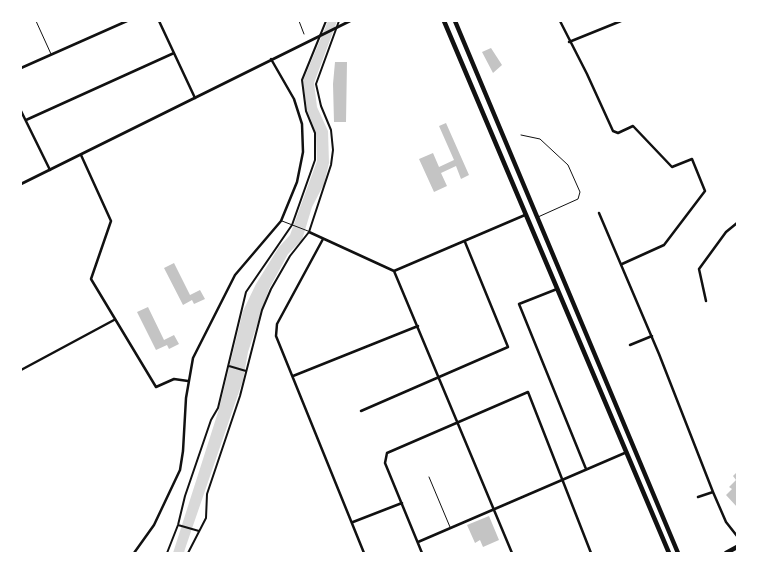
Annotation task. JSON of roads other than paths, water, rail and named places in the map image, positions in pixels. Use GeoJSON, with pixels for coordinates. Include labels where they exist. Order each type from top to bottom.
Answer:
{"type":"FeatureCollection","features":[{"type":"Feature","properties":{"kind":"main road"},"geometry":{"type":"LineString","coordinates":[[444,21],[669,553]]}},
{"type":"Feature","properties":{"kind":"main road"},"geometry":{"type":"LineString","coordinates":[[455,21],[678,553]]}},
{"type":"Feature","properties":{"kind":"main road"},"geometry":{"type":"LineString","coordinates":[[496,145],[505,141]]}},
{"type":"Feature","properties":{"kind":"main road"},"geometry":{"type":"LineString","coordinates":[[603,396],[611,392]]}},
{"type":"Feature","properties":{"kind":"main road"},"geometry":{"type":"LineString","coordinates":[[646,497],[653,494]]}},
{"type":"Feature","properties":{"kind":"main road"},"geometry":{"type":"LineString","coordinates":[[728,553],[735,548]]}},
{"type":"Feature","properties":{"kind":"street"},"geometry":{"type":"LineString","coordinates":[[21,68],[127,21]]}},
{"type":"Feature","properties":{"kind":"street"},"geometry":{"type":"LineString","coordinates":[[159,21],[195,98]]}},
{"type":"Feature","properties":{"kind":"street"},"geometry":{"type":"LineString","coordinates":[[167,553],[178,525],[185,496],[211,420],[218,408],[246,292],[292,225],[315,160],[315,133],[306,111],[302,80],[326,21]]}},
{"type":"Feature","properties":{"kind":"street"},"geometry":{"type":"LineString","coordinates":[[21,184],[320,35],[339,23],[350,21]]}},
{"type":"Feature","properties":{"kind":"street"},"geometry":{"type":"LineString","coordinates":[[560,21],[613,131],[618,133],[633,126],[672,167],[692,159],[705,191],[664,245],[622,264]]}},
{"type":"Feature","properties":{"kind":"street"},"geometry":{"type":"LineString","coordinates":[[569,42],[621,21]]}},
{"type":"Feature","properties":{"kind":"street"},"geometry":{"type":"LineString","coordinates":[[188,553],[206,518],[207,494],[246,371],[262,310],[271,289],[290,256],[309,232],[331,165],[333,150],[331,130],[320,106],[316,84],[339,23]]}},
{"type":"Feature","properties":{"kind":"street"},"geometry":{"type":"LineString","coordinates":[[26,120],[174,52]]}},
{"type":"Feature","properties":{"kind":"street"},"geometry":{"type":"LineString","coordinates":[[134,553],[154,525],[178,476],[183,451],[188,381],[193,358],[235,275],[281,220],[297,182],[302,157],[303,135],[294,100],[272,59]]}},
{"type":"Feature","properties":{"kind":"street"},"geometry":{"type":"LineString","coordinates":[[21,112],[50,170]]}},
{"type":"Feature","properties":{"kind":"street"},"geometry":{"type":"LineString","coordinates":[[81,154],[111,219],[91,279],[156,387],[174,379],[188,381]]}},
{"type":"Feature","properties":{"kind":"street"},"geometry":{"type":"LineString","coordinates":[[599,213],[652,336],[713,492],[726,522],[737,536]]}},
{"type":"Feature","properties":{"kind":"street"},"geometry":{"type":"LineString","coordinates":[[394,271],[525,215]]}},
{"type":"Feature","properties":{"kind":"street"},"geometry":{"type":"LineString","coordinates":[[706,301],[699,269],[726,232],[737,223]]}},
{"type":"Feature","properties":{"kind":"street"},"geometry":{"type":"LineString","coordinates":[[309,232],[394,271],[512,553]]}},
{"type":"Feature","properties":{"kind":"street"},"geometry":{"type":"LineString","coordinates":[[323,239],[277,324],[276,336],[364,553]]}},
{"type":"Feature","properties":{"kind":"street"},"geometry":{"type":"LineString","coordinates":[[360,411],[508,347],[465,242]]}},
{"type":"Feature","properties":{"kind":"street"},"geometry":{"type":"LineString","coordinates":[[557,289],[519,304],[586,469]]}},
{"type":"Feature","properties":{"kind":"street"},"geometry":{"type":"LineString","coordinates":[[21,370],[114,320]]}},
{"type":"Feature","properties":{"kind":"street"},"geometry":{"type":"LineString","coordinates":[[293,376],[418,326]]}},
{"type":"Feature","properties":{"kind":"street"},"geometry":{"type":"LineString","coordinates":[[630,345],[652,336]]}},
{"type":"Feature","properties":{"kind":"street"},"geometry":{"type":"LineString","coordinates":[[228,366],[246,371]]}},
{"type":"Feature","properties":{"kind":"street"},"geometry":{"type":"LineString","coordinates":[[422,553],[385,462],[387,453],[528,392],[591,553]]}},
{"type":"Feature","properties":{"kind":"street"},"geometry":{"type":"LineString","coordinates":[[418,542],[626,452]]}},
{"type":"Feature","properties":{"kind":"street"},"geometry":{"type":"LineString","coordinates":[[698,497],[713,492]]}},
{"type":"Feature","properties":{"kind":"street"},"geometry":{"type":"LineString","coordinates":[[353,522],[402,503]]}},
{"type":"Feature","properties":{"kind":"street"},"geometry":{"type":"LineString","coordinates":[[178,525],[199,531]]}},
{"type":"Feature","properties":{"kind":"lane"},"geometry":{"type":"LineString","coordinates":[[36,21],[51,54]]}},
{"type":"Feature","properties":{"kind":"lane"},"geometry":{"type":"LineString","coordinates":[[299,21],[304,34]]}},
{"type":"Feature","properties":{"kind":"lane"},"geometry":{"type":"LineString","coordinates":[[521,135],[540,139],[568,165],[580,192],[578,199],[537,217]]}},
{"type":"Feature","properties":{"kind":"lane"},"geometry":{"type":"LineString","coordinates":[[281,220],[309,232]]}},
{"type":"Feature","properties":{"kind":"lane"},"geometry":{"type":"LineString","coordinates":[[430,477],[450,528]]}}]}
